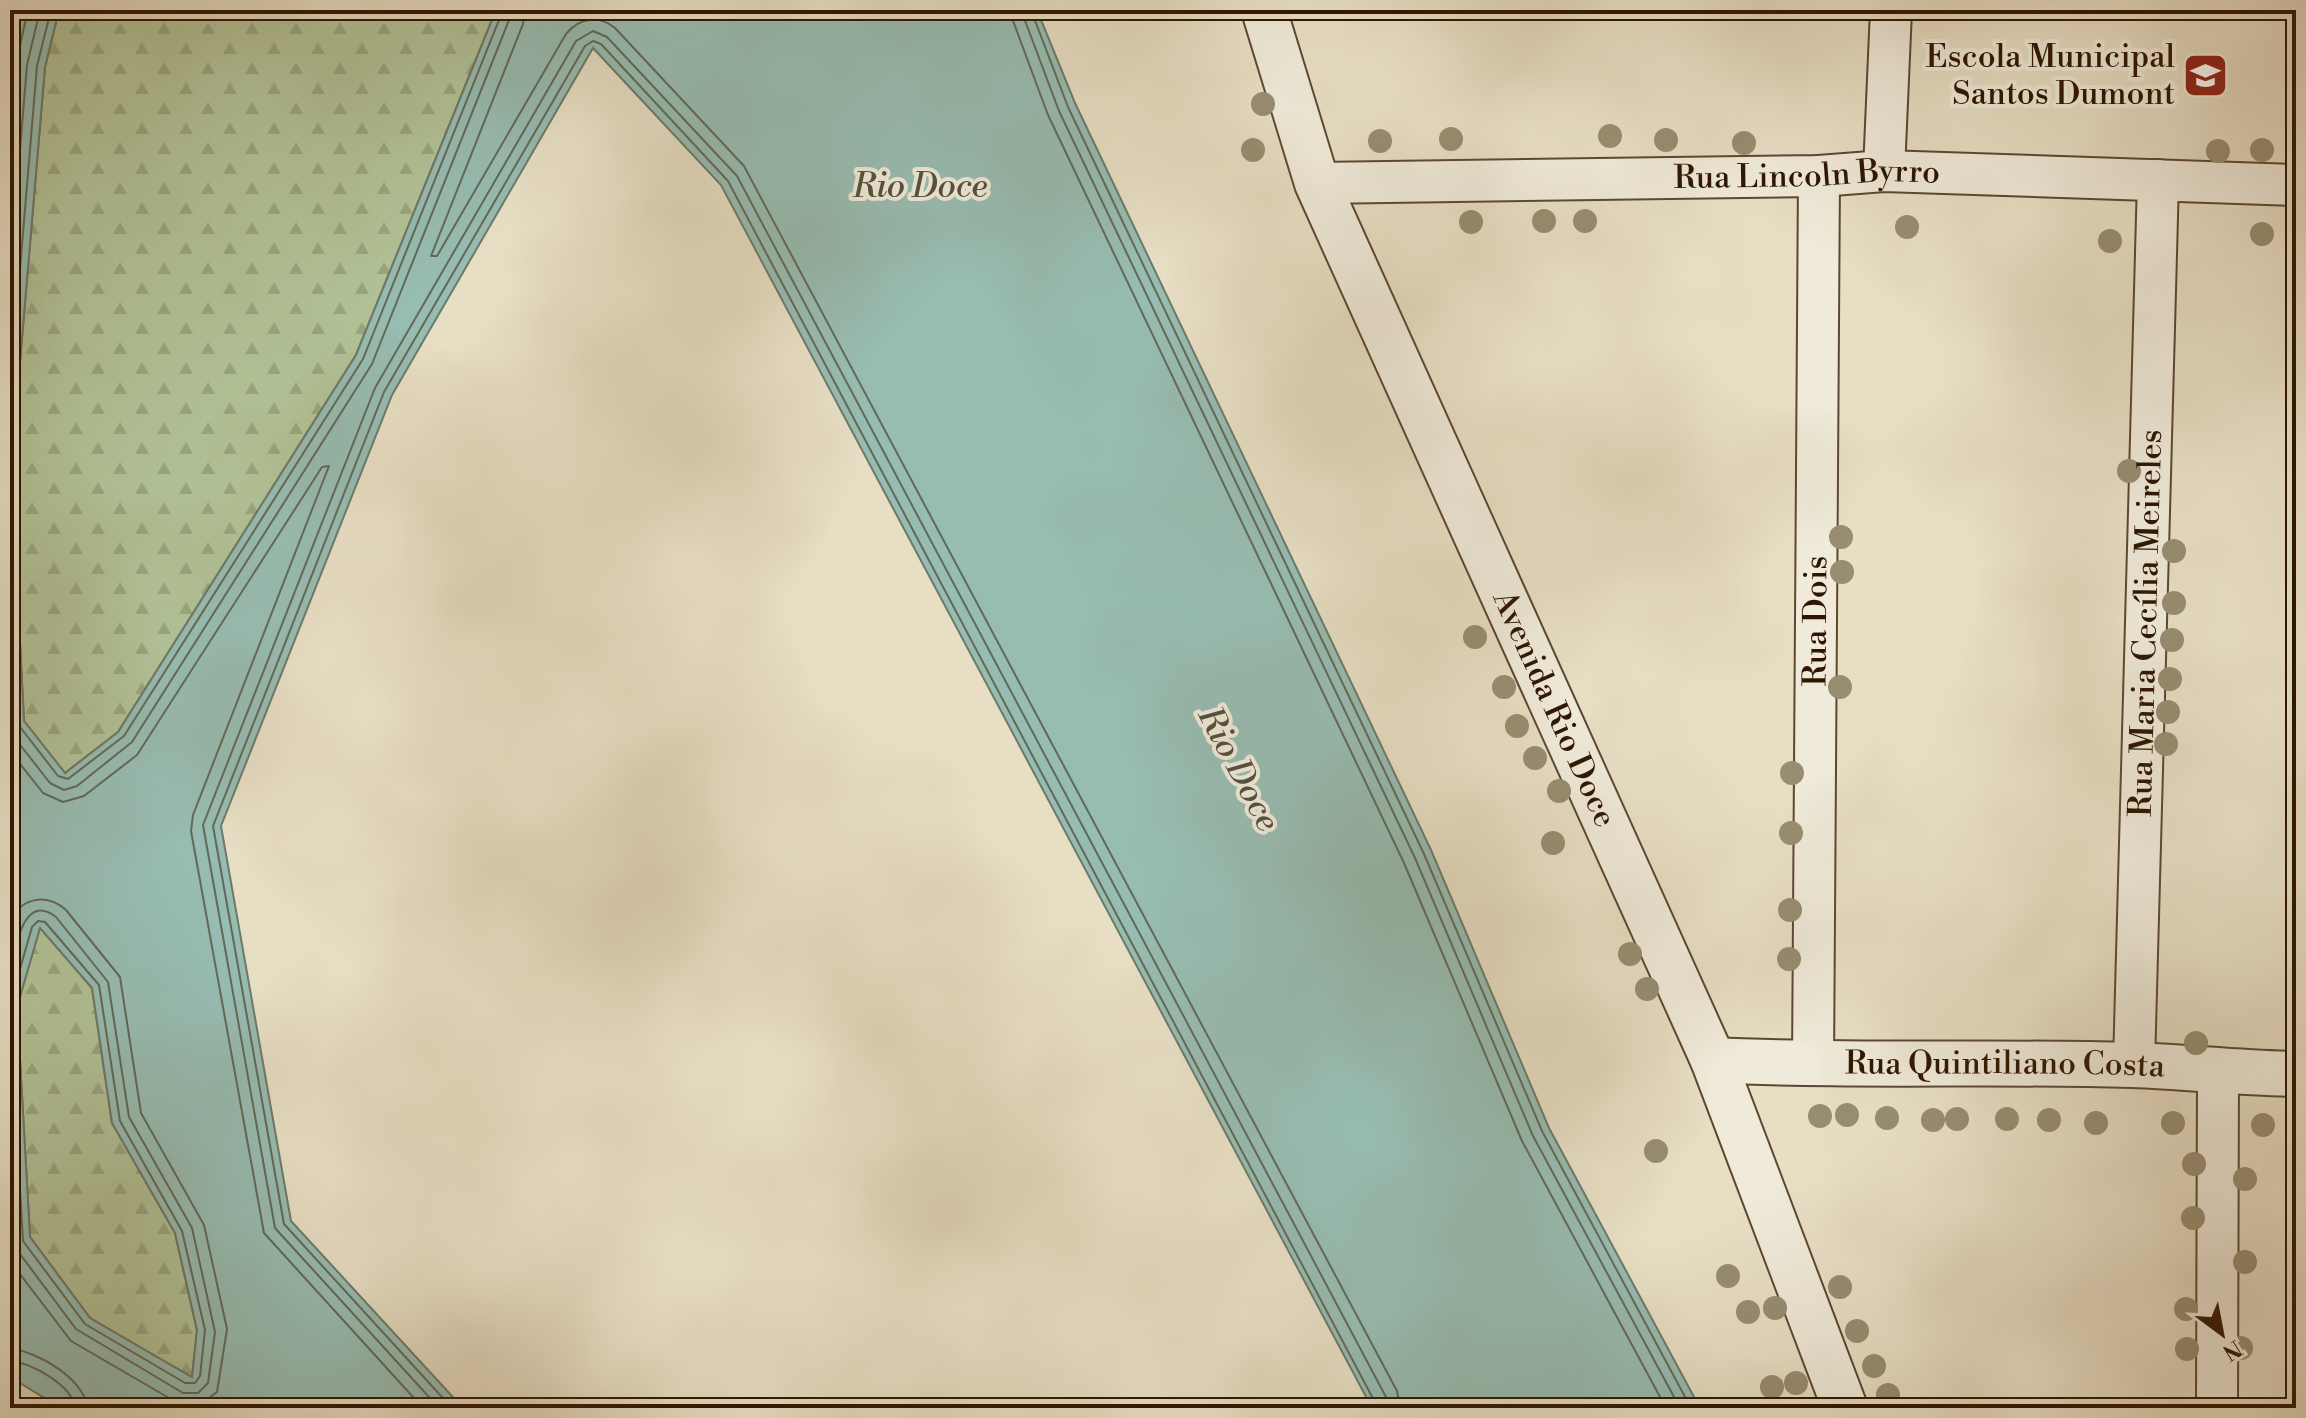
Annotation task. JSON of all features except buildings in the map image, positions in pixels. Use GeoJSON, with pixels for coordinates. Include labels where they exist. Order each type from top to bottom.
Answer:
{"type":"FeatureCollection","features":[{"type":"Feature","properties":{"kind":"street","name":"Avenida Rio Doce"},"geometry":{"type":"LineString","coordinates":[[1264,10],[1317,183],[1713,1060],[1845,1408]]}},
{"type":"Feature","properties":{"kind":"street"},"geometry":{"type":"LineString","coordinates":[[1884,171],[1891,10]]}},
{"type":"Feature","properties":{"kind":"street","name":"Rua Lincoln Byrro"},"geometry":{"type":"LineString","coordinates":[[1317,183],[1819,176],[1884,171],[2296,185]]}},
{"type":"Feature","properties":{"kind":"street","name":"Rua Dois"},"geometry":{"type":"LineString","coordinates":[[1813,1065],[1819,176]]}},
{"type":"Feature","properties":{"kind":"street","name":"Rua Maria Cecília Meireles"},"geometry":{"type":"LineString","coordinates":[[2134,1065],[2158,180]]}},
{"type":"Feature","properties":{"kind":"street","name":"Rua Quintiliano Costa"},"geometry":{"type":"LineString","coordinates":[[1713,1060],[1813,1065],[2134,1065],[2218,1073],[2296,1074]]}},
{"type":"Feature","properties":{"kind":"street"},"geometry":{"type":"LineString","coordinates":[[2217,1408],[2218,1073]]}},
{"type":"Feature","properties":{"kind":"green space"},"geometry":{"type":"Polygon","coordinates":[[[59,10],[496,10],[356,355],[118,732],[65,773],[24,721],[11,468],[45,67],[59,10]]]}},
{"type":"Feature","properties":{"kind":"green space"},"geometry":{"type":"Polygon","coordinates":[[[40,927],[92,988],[112,1123],[175,1233],[197,1330],[192,1378],[90,1318],[30,1237],[17,1007],[40,927]]]}},
{"type":"Feature","properties":{"kind":"water","name":"Rio Doce"},"geometry":{"type":"Polygon","coordinates":[[[10,10],[59,10],[45,67],[11,468],[24,721],[65,773],[118,732],[356,355],[496,10],[1037,10],[1075,103],[1431,850],[1549,1128],[1700,1408],[1372,1408],[721,185],[593,48],[392,395],[221,826],[291,1221],[463,1408],[61,1408],[10,1377],[10,10]],[[40,928],[17,1007],[30,1237],[90,1318],[192,1377],[197,1330],[175,1233],[112,1123],[92,988],[40,928]]]}},
{"type":"Feature","properties":{"kind":"place","name":"Escola Municipal Santos Dumont"},"geometry":{"type":"Point","coordinates":[2206,75]}}]}
